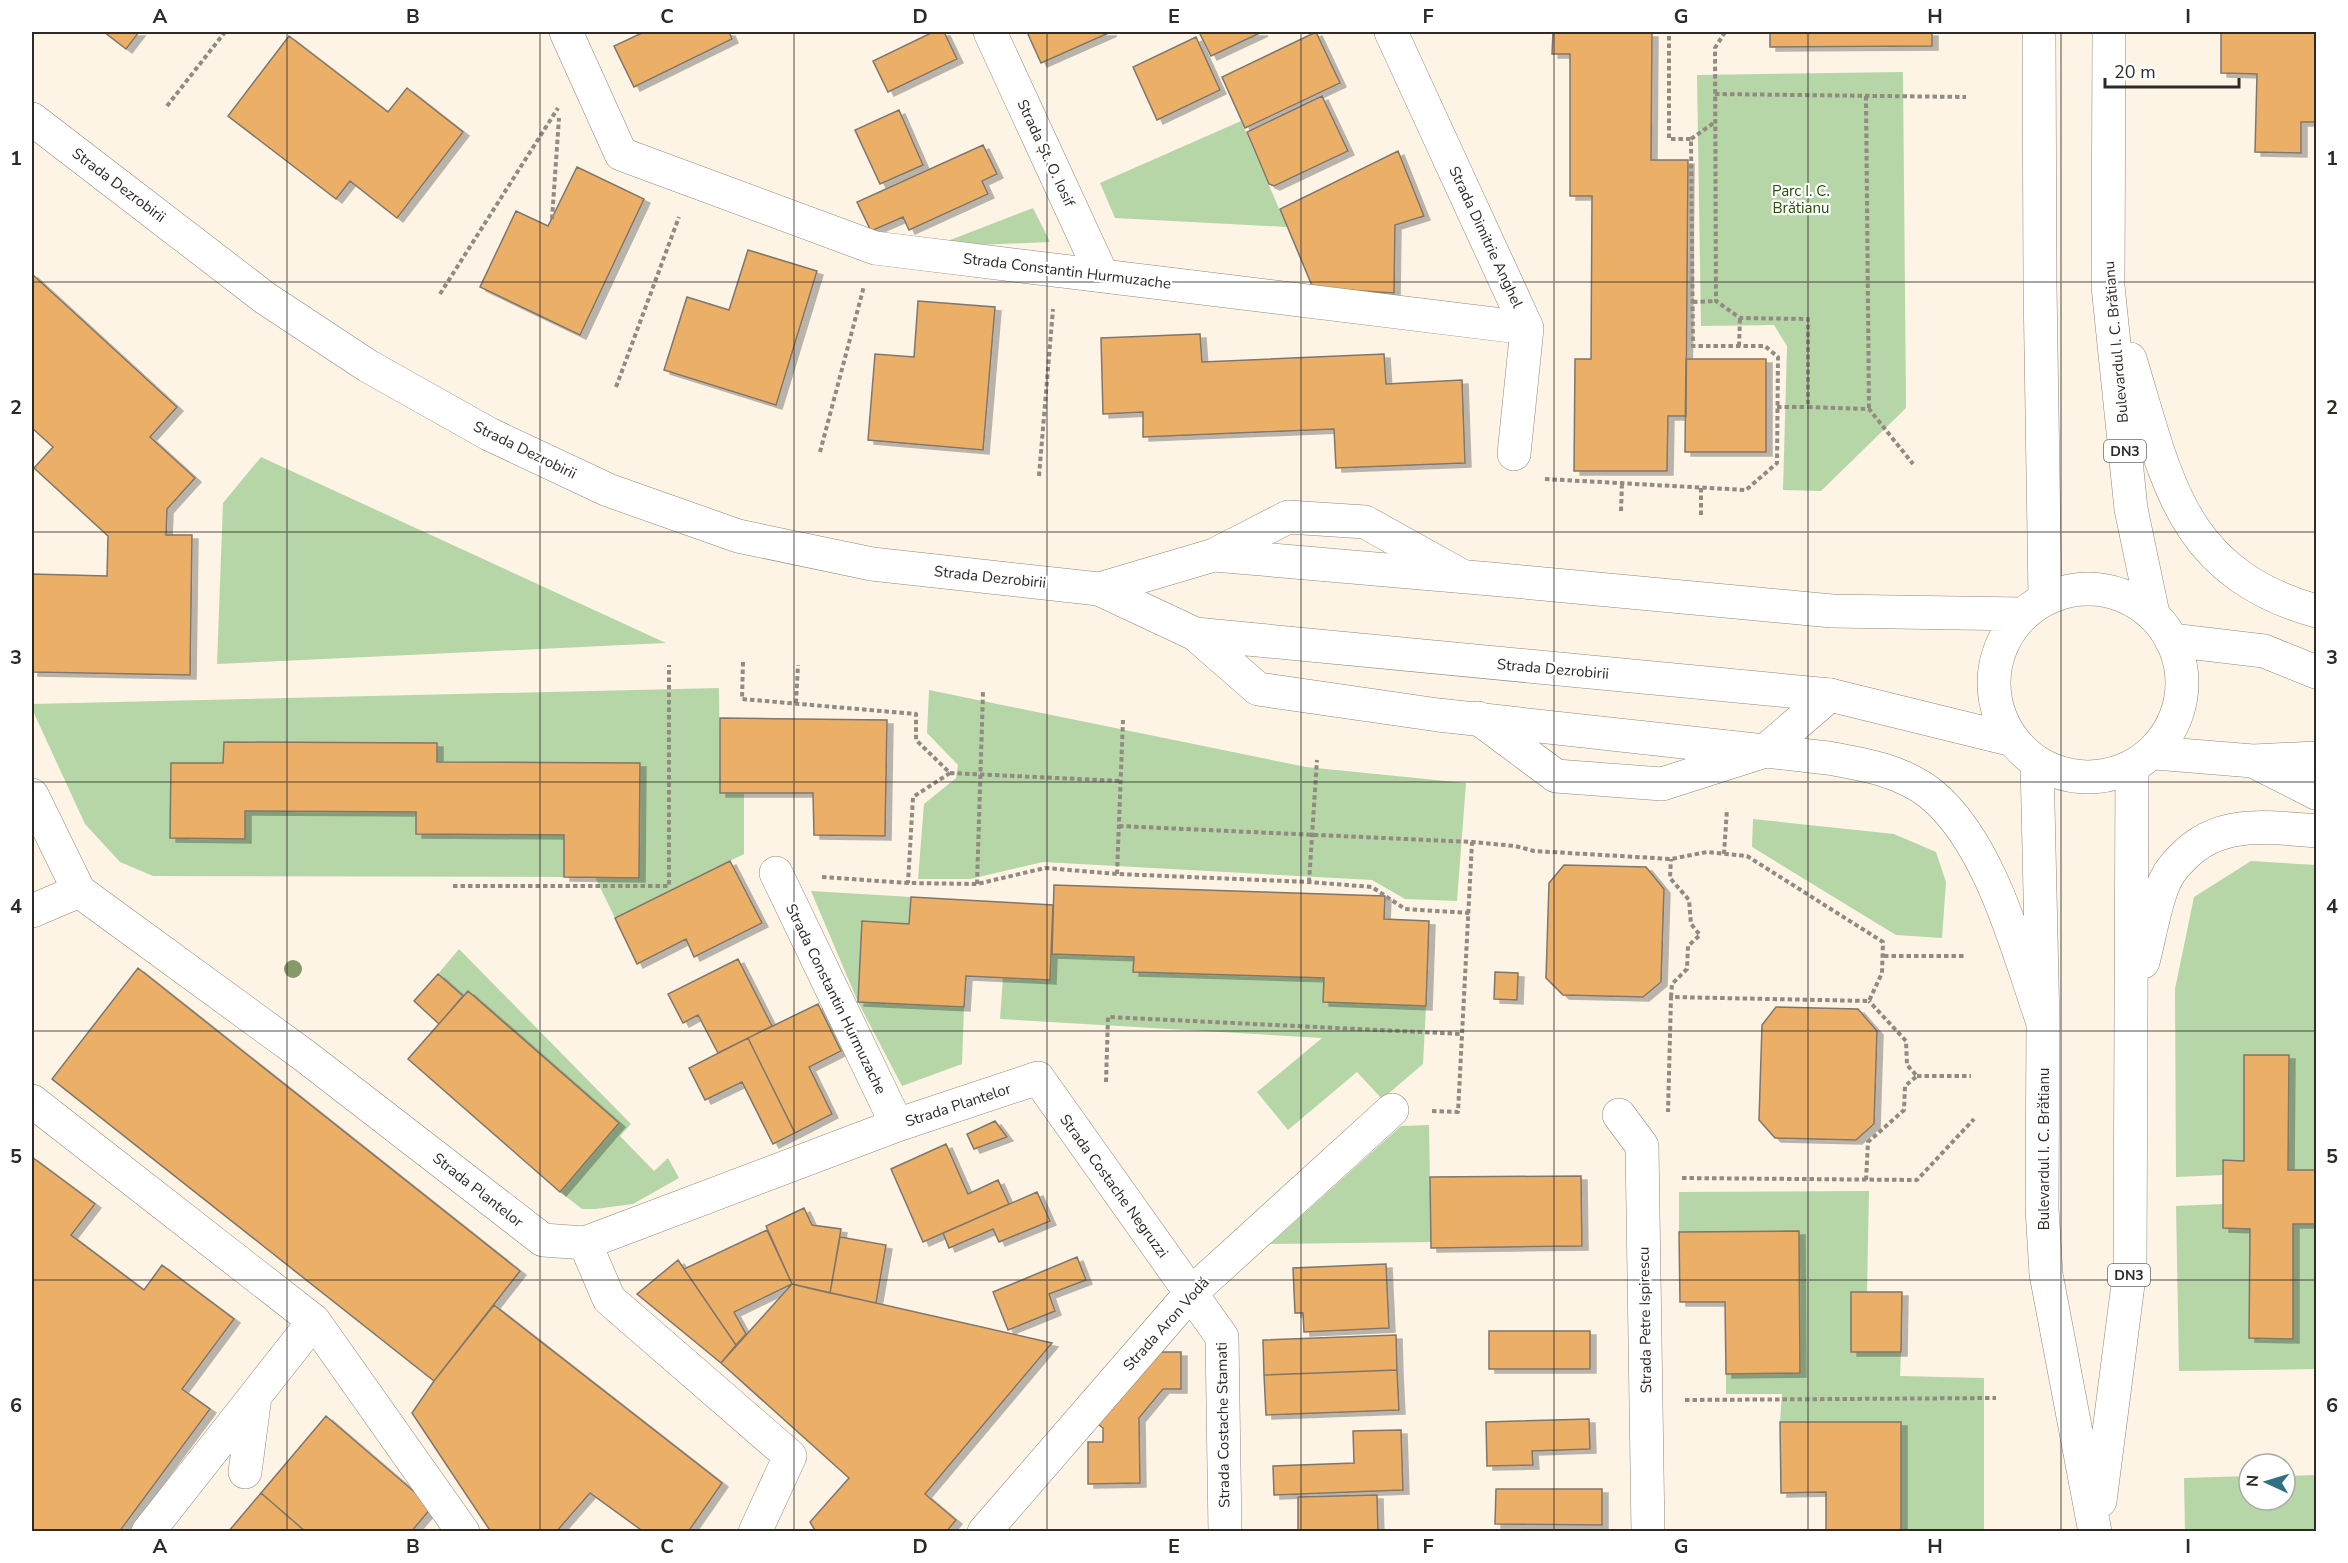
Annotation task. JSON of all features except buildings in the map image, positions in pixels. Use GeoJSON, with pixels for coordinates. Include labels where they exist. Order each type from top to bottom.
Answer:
{"type":"FeatureCollection","features":[{"type":"Feature","properties":{"kind":"main road","name":"Strada Constantin Hurmuzache"},"geometry":{"type":"LineString","coordinates":[[566,32],[621,154],[875,248],[1527,328]]}},
{"type":"Feature","properties":{"kind":"main road","name":"Strada Șt. O. Iosif"},"geometry":{"type":"LineString","coordinates":[[990,32],[1102,275]]}},
{"type":"Feature","properties":{"kind":"main road","name":"Strada Dimitrie Anghel"},"geometry":{"type":"LineString","coordinates":[[1391,32],[1527,328]]}},
{"type":"Feature","properties":{"kind":"main road"},"geometry":{"type":"LineString","coordinates":[[2033,606],[2040,274],[2039,32]]}},
{"type":"Feature","properties":{"kind":"main road","name":"Bulevardul I. C. Brătianu"},"geometry":{"type":"LineString","coordinates":[[2109,32],[2108,286],[2131,509],[2162,627]]}},
{"type":"Feature","properties":{"kind":"main road","name":"Strada Dezrobirii"},"geometry":{"type":"LineString","coordinates":[[32,119],[265,298],[368,366],[489,434],[608,490],[738,536],[861,562],[1098,589],[1195,634],[1830,695],[2013,740]]}},
{"type":"Feature","properties":{"kind":"main road"},"geometry":{"type":"LineString","coordinates":[[2108,286],[2170,486],[2190,525],[2211,552],[2233,573],[2259,589],[2289,603],[2312,602]]}},
{"type":"Feature","properties":{"kind":"main road"},"geometry":{"type":"LineString","coordinates":[[1514,454],[1527,328]]}},
{"type":"Feature","properties":{"kind":"main road"},"geometry":{"type":"LineString","coordinates":[[1214,555],[1288,517],[1365,522],[1462,576]]}},
{"type":"Feature","properties":{"kind":"main road","name":"Strada Dezrobirii"},"geometry":{"type":"LineString","coordinates":[[1098,589],[1214,555],[1832,611],[2033,606]]}},
{"type":"Feature","properties":{"kind":"main road"},"geometry":{"type":"LineString","coordinates":[[2316,672],[2264,651],[2162,627],[2129,598],[2102,589],[2072,589],[2033,606],[2002,642],[1994,675],[1997,709],[2013,740],[2037,762],[2064,773],[2091,776],[2116,774],[2144,760],[2253,761],[2316,758]]}},
{"type":"Feature","properties":{"kind":"main road","name":"DN3"},"geometry":{"type":"LineString","coordinates":[[2144,760],[2173,727],[2181,697],[2180,668],[2162,627]]}},
{"type":"Feature","properties":{"kind":"main road"},"geometry":{"type":"LineString","coordinates":[[1195,634],[1258,689],[1478,718],[1765,751],[1870,766],[1900,777],[1930,793],[1950,814],[1971,843],[1996,889],[2043,1023]]}},
{"type":"Feature","properties":{"kind":"main road"},"geometry":{"type":"LineString","coordinates":[[1478,718],[1556,776],[1662,784],[1765,751],[1830,695]]}},
{"type":"Feature","properties":{"kind":"main road","name":"Bulevardul I. C. Brătianu"},"geometry":{"type":"LineString","coordinates":[[2096,1532],[2130,1269],[2129,1016],[2144,760]]}},
{"type":"Feature","properties":{"kind":"main road"},"geometry":{"type":"LineString","coordinates":[[2253,761],[2316,792]]}},
{"type":"Feature","properties":{"kind":"main road","name":"Bulevardul I. C. Brătianu"},"geometry":{"type":"LineString","coordinates":[[2037,762],[2043,1023],[2042,1208],[2046,1274],[2096,1532]]}},
{"type":"Feature","properties":{"kind":"main road","name":"Strada Plantelor"},"geometry":{"type":"LineString","coordinates":[[32,795],[79,891],[305,1056],[543,1240],[585,1243],[897,1125],[1038,1078]]}},
{"type":"Feature","properties":{"kind":"main road"},"geometry":{"type":"LineString","coordinates":[[2129,1016],[2161,889],[2172,867],[2189,850],[2205,838],[2224,830],[2248,828],[2316,831]]}},
{"type":"Feature","properties":{"kind":"main road","name":"Strada Constantin Hurmuzache"},"geometry":{"type":"LineString","coordinates":[[776,873],[897,1125]]}},
{"type":"Feature","properties":{"kind":"main road"},"geometry":{"type":"LineString","coordinates":[[32,911],[79,891]]}},
{"type":"Feature","properties":{"kind":"main road","name":"Strada Costache Negruzzi"},"geometry":{"type":"LineString","coordinates":[[1038,1078],[1191,1293]]}},
{"type":"Feature","properties":{"kind":"main road"},"geometry":{"type":"LineString","coordinates":[[32,1101],[314,1321],[463,1532]]}},
{"type":"Feature","properties":{"kind":"main road","name":"Strada Aron Vodă"},"geometry":{"type":"LineString","coordinates":[[984,1532],[1191,1293],[1392,1110]]}},
{"type":"Feature","properties":{"kind":"main road","name":"Strada Petre Ispirescu"},"geometry":{"type":"LineString","coordinates":[[1619,1115],[1642,1146],[1648,1532]]}},
{"type":"Feature","properties":{"kind":"main road"},"geometry":{"type":"LineString","coordinates":[[585,1243],[609,1299],[790,1456],[754,1532]]}},
{"type":"Feature","properties":{"kind":"main road","name":"Strada Costache Stamati"},"geometry":{"type":"LineString","coordinates":[[1191,1293],[1222,1337],[1225,1532]]}},
{"type":"Feature","properties":{"kind":"main road"},"geometry":{"type":"LineString","coordinates":[[148,1532],[314,1321]]}},
{"type":"Feature","properties":{"kind":"main road"},"geometry":{"type":"LineString","coordinates":[[245,1472],[255,1395]]}},
{"type":"Feature","properties":{"kind":"path"},"geometry":{"type":"LineString","coordinates":[[167,106],[225,32]]}},
{"type":"Feature","properties":{"kind":"path"},"geometry":{"type":"LineString","coordinates":[[1669,32],[1669,139],[1691,139],[1715,122]]}},
{"type":"Feature","properties":{"kind":"path"},"geometry":{"type":"LineString","coordinates":[[1716,301],[1715,48],[1725,32]]}},
{"type":"Feature","properties":{"kind":"path"},"geometry":{"type":"LineString","coordinates":[[1714,94],[1966,97]]}},
{"type":"Feature","properties":{"kind":"path"},"geometry":{"type":"LineString","coordinates":[[1866,96],[1869,409],[1913,464]]}},
{"type":"Feature","properties":{"kind":"path"},"geometry":{"type":"LineString","coordinates":[[440,294],[560,105],[552,219]]}},
{"type":"Feature","properties":{"kind":"path"},"geometry":{"type":"LineString","coordinates":[[1560,480],[1746,490],[1777,463],[1778,357],[1765,346],[1693,346],[1691,139]]}},
{"type":"Feature","properties":{"kind":"path"},"geometry":{"type":"LineString","coordinates":[[616,387],[693,180]]}},
{"type":"Feature","properties":{"kind":"path"},"geometry":{"type":"LineString","coordinates":[[820,452],[875,248]]}},
{"type":"Feature","properties":{"kind":"path"},"geometry":{"type":"LineString","coordinates":[[1039,476],[1056,269]]}},
{"type":"Feature","properties":{"kind":"path"},"geometry":{"type":"LineString","coordinates":[[1693,302],[1716,301],[1740,318],[1808,319],[1808,407]]}},
{"type":"Feature","properties":{"kind":"path"},"geometry":{"type":"LineString","coordinates":[[1739,346],[1740,318]]}},
{"type":"Feature","properties":{"kind":"path"},"geometry":{"type":"LineString","coordinates":[[1777,407],[1869,409]]}},
{"type":"Feature","properties":{"kind":"path"},"geometry":{"type":"LineString","coordinates":[[1621,511],[1622,483]]}},
{"type":"Feature","properties":{"kind":"path"},"geometry":{"type":"LineString","coordinates":[[1701,487],[1701,515]]}},
{"type":"Feature","properties":{"kind":"path"},"geometry":{"type":"LineString","coordinates":[[743,662],[742,699],[916,714],[916,740],[950,773]]}},
{"type":"Feature","properties":{"kind":"path"},"geometry":{"type":"LineString","coordinates":[[796,703],[798,664]]}},
{"type":"Feature","properties":{"kind":"path"},"geometry":{"type":"LineString","coordinates":[[453,886],[669,886],[669,665]]}},
{"type":"Feature","properties":{"kind":"path"},"geometry":{"type":"LineString","coordinates":[[977,884],[983,692]]}},
{"type":"Feature","properties":{"kind":"path"},"geometry":{"type":"LineString","coordinates":[[1117,874],[1123,720]]}},
{"type":"Feature","properties":{"kind":"path"},"geometry":{"type":"LineString","coordinates":[[1309,882],[1317,760]]}},
{"type":"Feature","properties":{"kind":"path"},"geometry":{"type":"LineString","coordinates":[[908,883],[913,797],[950,773],[1121,781]]}},
{"type":"Feature","properties":{"kind":"path"},"geometry":{"type":"LineString","coordinates":[[1724,854],[1727,809]]}},
{"type":"Feature","properties":{"kind":"path"},"geometry":{"type":"LineString","coordinates":[[1119,826],[1472,842],[1515,846],[1534,851],[1671,859],[1707,852],[1747,855],[1883,942],[1882,972],[1869,1001]]}},
{"type":"Feature","properties":{"kind":"path"},"geometry":{"type":"LineString","coordinates":[[1458,1112],[1472,842]]}},
{"type":"Feature","properties":{"kind":"path"},"geometry":{"type":"LineString","coordinates":[[1668,1122],[1672,984],[1687,969],[1688,946],[1700,935],[1690,924],[1689,900],[1670,878],[1671,859]]}},
{"type":"Feature","properties":{"kind":"path"},"geometry":{"type":"LineString","coordinates":[[776,873],[908,883],[977,884],[1045,868],[1117,874],[1309,882],[1372,887],[1405,909],[1469,913]]}},
{"type":"Feature","properties":{"kind":"path"},"geometry":{"type":"LineString","coordinates":[[1884,956],[1966,956]]}},
{"type":"Feature","properties":{"kind":"path"},"geometry":{"type":"LineString","coordinates":[[1671,997],[1869,1001],[1906,1041],[1907,1065],[1917,1076]]}},
{"type":"Feature","properties":{"kind":"path"},"geometry":{"type":"LineString","coordinates":[[1106,1082],[1108,1017],[1462,1034]]}},
{"type":"Feature","properties":{"kind":"path"},"geometry":{"type":"LineString","coordinates":[[1866,1180],[1868,1142],[1904,1110],[1905,1086],[1917,1076],[1971,1076]]}},
{"type":"Feature","properties":{"kind":"path"},"geometry":{"type":"LineString","coordinates":[[1643,1178],[1917,1180],[1974,1119]]}},
{"type":"Feature","properties":{"kind":"path"},"geometry":{"type":"LineString","coordinates":[[1646,1401],[1996,1398]]}},
{"type":"Feature","properties":{"kind":"green space","name":"Parc I. C. Brătianu"},"geometry":{"type":"Polygon","coordinates":[[[1903,72],[1906,408],[1821,491],[1783,490],[1787,346],[1774,325],[1701,326],[1697,75],[1903,72]]]}},
{"type":"Feature","properties":{"kind":"green space"},"geometry":{"type":"Polygon","coordinates":[[[1241,121],[1287,227],[1115,218],[1100,183],[1241,121]]]}},
{"type":"Feature","properties":{"kind":"green space"},"geometry":{"type":"Polygon","coordinates":[[[1033,208],[1050,242],[932,247],[1033,208]]]}},
{"type":"Feature","properties":{"kind":"green space"},"geometry":{"type":"Polygon","coordinates":[[[261,457],[666,643],[217,664],[223,503],[261,457]]]}},
{"type":"Feature","properties":{"kind":"green space"},"geometry":{"type":"Polygon","coordinates":[[[719,688],[720,792],[744,793],[744,854],[615,918],[595,877],[639,763],[437,762],[436,743],[224,742],[223,763],[171,763],[171,838],[245,839],[245,811],[416,812],[416,834],[564,835],[564,877],[153,876],[120,862],[85,824],[32,709],[32,704],[719,688]]]}},
{"type":"Feature","properties":{"kind":"green space"},"geometry":{"type":"Polygon","coordinates":[[[929,690],[1306,767],[1466,783],[1457,901],[1405,899],[1372,880],[1043,862],[970,879],[918,879],[924,804],[956,778],[958,765],[927,733],[929,690]]]}},
{"type":"Feature","properties":{"kind":"green space"},"geometry":{"type":"Polygon","coordinates":[[[1753,819],[1894,834],[1936,852],[1946,882],[1942,938],[1896,935],[1752,847],[1753,819]]]}},
{"type":"Feature","properties":{"kind":"green space"},"geometry":{"type":"Polygon","coordinates":[[[2251,861],[2316,865],[2316,1170],[2288,1170],[2289,1055],[2245,1055],[2244,1161],[2223,1160],[2223,1175],[2176,1177],[2175,989],[2194,897],[2251,861]]]}},
{"type":"Feature","properties":{"kind":"green space"},"geometry":{"type":"Polygon","coordinates":[[[811,891],[911,897],[909,924],[862,921],[858,1001],[964,1007],[962,1064],[902,1086],[858,1002],[811,891]]]}},
{"type":"Feature","properties":{"kind":"green space"},"geometry":{"type":"Polygon","coordinates":[[[459,949],[631,1124],[620,1136],[654,1171],[668,1158],[679,1178],[633,1204],[595,1209],[582,1209],[560,1192],[619,1123],[468,991],[463,996],[438,974],[459,949]]]}},
{"type":"Feature","properties":{"kind":"green space"},"geometry":{"type":"Polygon","coordinates":[[[1052,954],[1134,957],[1134,972],[1324,978],[1323,1002],[1426,1006],[1423,1064],[1382,1099],[1357,1072],[1288,1130],[1257,1092],[1322,1038],[1000,1019],[1003,978],[1050,980],[1052,954]]]}},
{"type":"Feature","properties":{"kind":"green space"},"geometry":{"type":"Polygon","coordinates":[[[1429,1125],[1431,1242],[1270,1244],[1401,1126],[1429,1125]]]}},
{"type":"Feature","properties":{"kind":"green space"},"geometry":{"type":"Polygon","coordinates":[[[1869,1191],[1867,1292],[1851,1292],[1851,1352],[1901,1352],[1900,1376],[1984,1378],[1984,1531],[1901,1531],[1900,1422],[1780,1422],[1782,1394],[1726,1394],[1726,1374],[1800,1373],[1799,1232],[1679,1232],[1679,1192],[1869,1191]]]}},
{"type":"Feature","properties":{"kind":"green space"},"geometry":{"type":"Polygon","coordinates":[[[2223,1204],[2223,1228],[2250,1229],[2249,1338],[2292,1339],[2293,1224],[2316,1224],[2316,1369],[2179,1371],[2176,1206],[2223,1204]]]}},
{"type":"Feature","properties":{"kind":"green space"},"geometry":{"type":"Polygon","coordinates":[[[2316,1475],[2316,1531],[2185,1531],[2184,1478],[2237,1476],[2237,1512],[2297,1512],[2297,1476],[2316,1475]]]}}]}
